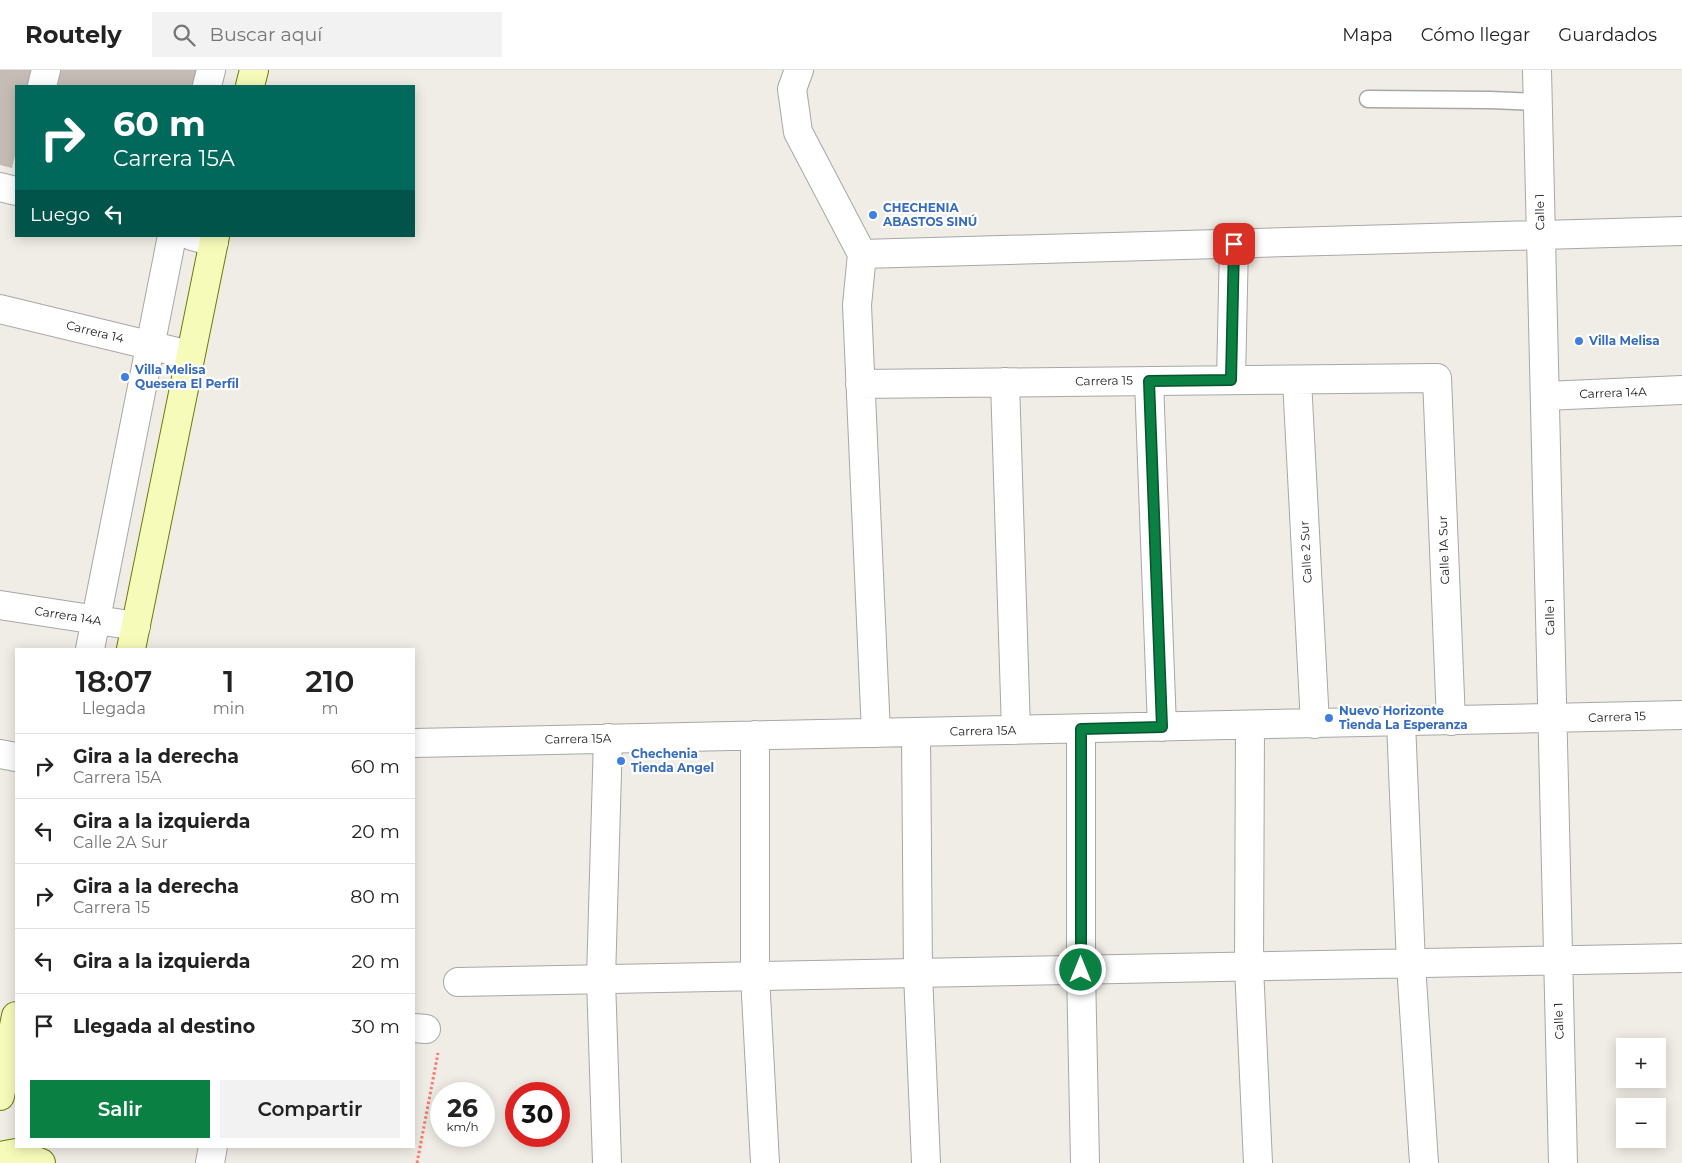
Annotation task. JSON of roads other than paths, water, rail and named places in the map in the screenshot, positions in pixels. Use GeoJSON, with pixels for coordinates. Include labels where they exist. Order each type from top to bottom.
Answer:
{"type":"FeatureCollection","features":[{"type":"Feature","properties":{"kind":"street"},"geometry":{"type":"LineString","coordinates":[[42,85],[46,70]]}},
{"type":"Feature","properties":{"kind":"street"},"geometry":{"type":"LineString","coordinates":[[207,85],[211,70]]}},
{"type":"Feature","properties":{"kind":"street"},"geometry":{"type":"LineString","coordinates":[[250,85],[254,70]]}},
{"type":"Feature","properties":{"kind":"street"},"geometry":{"type":"LineString","coordinates":[[799,70],[792,89],[798,132],[862,254],[857,305],[876,733]]}},
{"type":"Feature","properties":{"kind":"street","name":"Calle 1"},"geometry":{"type":"LineString","coordinates":[[1537,70],[1563,1163]]}},
{"type":"Feature","properties":{"kind":"street"},"geometry":{"type":"LineString","coordinates":[[0,187],[15,191]]}},
{"type":"Feature","properties":{"kind":"street"},"geometry":{"type":"LineString","coordinates":[[862,254],[1682,231]]}},
{"type":"Feature","properties":{"kind":"street"},"geometry":{"type":"LineString","coordinates":[[90,648],[172,237]]}},
{"type":"Feature","properties":{"kind":"street"},"geometry":{"type":"LineString","coordinates":[[133,637],[190,355],[207,238]]}},
{"type":"Feature","properties":{"kind":"street"},"geometry":{"type":"LineString","coordinates":[[1231,380],[1234,244]]}},
{"type":"Feature","properties":{"kind":"street","name":"Carrera 14"},"geometry":{"type":"LineString","coordinates":[[0,309],[190,355]]}},
{"type":"Feature","properties":{"kind":"street","name":"Carrera 15"},"geometry":{"type":"LineString","coordinates":[[860,384],[1437,378]]}},
{"type":"Feature","properties":{"kind":"street","name":"Calle 1A Sur"},"geometry":{"type":"LineString","coordinates":[[1437,378],[1451,721]]}},
{"type":"Feature","properties":{"kind":"street","name":"Calle 2 Sur"},"geometry":{"type":"LineString","coordinates":[[1297,380],[1315,724]]}},
{"type":"Feature","properties":{"kind":"street"},"geometry":{"type":"LineString","coordinates":[[1149,381],[1162,727]]}},
{"type":"Feature","properties":{"kind":"street"},"geometry":{"type":"LineString","coordinates":[[1005,382],[1016,730]]}},
{"type":"Feature","properties":{"kind":"street","name":"Carrera 14A"},"geometry":{"type":"LineString","coordinates":[[1545,396],[1682,390]]}},
{"type":"Feature","properties":{"kind":"street","name":"Carrera 14A"},"geometry":{"type":"LineString","coordinates":[[0,605],[96,620],[133,637]]}},
{"type":"Feature","properties":{"kind":"street","name":"Carrera 15"},"geometry":{"type":"LineString","coordinates":[[1553,719],[1682,715]]}},
{"type":"Feature","properties":{"kind":"street","name":"Carrera 15A"},"geometry":{"type":"LineString","coordinates":[[415,743],[1553,719]]}},
{"type":"Feature","properties":{"kind":"street"},"geometry":{"type":"LineString","coordinates":[[1401,722],[1411,964],[1424,1163]]}},
{"type":"Feature","properties":{"kind":"street"},"geometry":{"type":"LineString","coordinates":[[1250,725],[1249,967],[1258,1163]]}},
{"type":"Feature","properties":{"kind":"street"},"geometry":{"type":"LineString","coordinates":[[1081,729],[1081,970],[1085,1163]]}},
{"type":"Feature","properties":{"kind":"street"},"geometry":{"type":"LineString","coordinates":[[916,732],[918,973],[926,1163]]}},
{"type":"Feature","properties":{"kind":"street"},"geometry":{"type":"LineString","coordinates":[[755,735],[756,976],[765,1163]]}},
{"type":"Feature","properties":{"kind":"street"},"geometry":{"type":"LineString","coordinates":[[607,1163],[601,979],[608,738]]}},
{"type":"Feature","properties":{"kind":"street"},"geometry":{"type":"LineString","coordinates":[[0,754],[15,757]]}},
{"type":"Feature","properties":{"kind":"street"},"geometry":{"type":"LineString","coordinates":[[458,982],[1682,958]]}},
{"type":"Feature","properties":{"kind":"street"},"geometry":{"type":"LineString","coordinates":[[0,1096],[15,1021]]}},
{"type":"Feature","properties":{"kind":"street"},"geometry":{"type":"LineString","coordinates":[[210,1163],[213,1148]]}},
{"type":"Feature","properties":{"kind":"street"},"geometry":{"type":"LineString","coordinates":[[0,1156],[16,1153],[41,1157]]}},
{"type":"Feature","properties":{"kind":"lane"},"geometry":{"type":"LineString","coordinates":[[1368,100],[1538,102]]}},
{"type":"Feature","properties":{"kind":"place","name":"CHECHENIA ABASTOS SINÚ"},"geometry":{"type":"Point","coordinates":[873,215]}},
{"type":"Feature","properties":{"kind":"place","name":"Villa Melisa"},"geometry":{"type":"Point","coordinates":[1579,341]}},
{"type":"Feature","properties":{"kind":"place","name":"Villa Melisa Quesera El Perfil"},"geometry":{"type":"Point","coordinates":[125,377]}},
{"type":"Feature","properties":{"kind":"place","name":"Nuevo Horizonte Tienda La Esperanza"},"geometry":{"type":"Point","coordinates":[1329,718]}},
{"type":"Feature","properties":{"kind":"place","name":"Chechenia Tienda Angel"},"geometry":{"type":"Point","coordinates":[621,761]}}]}
